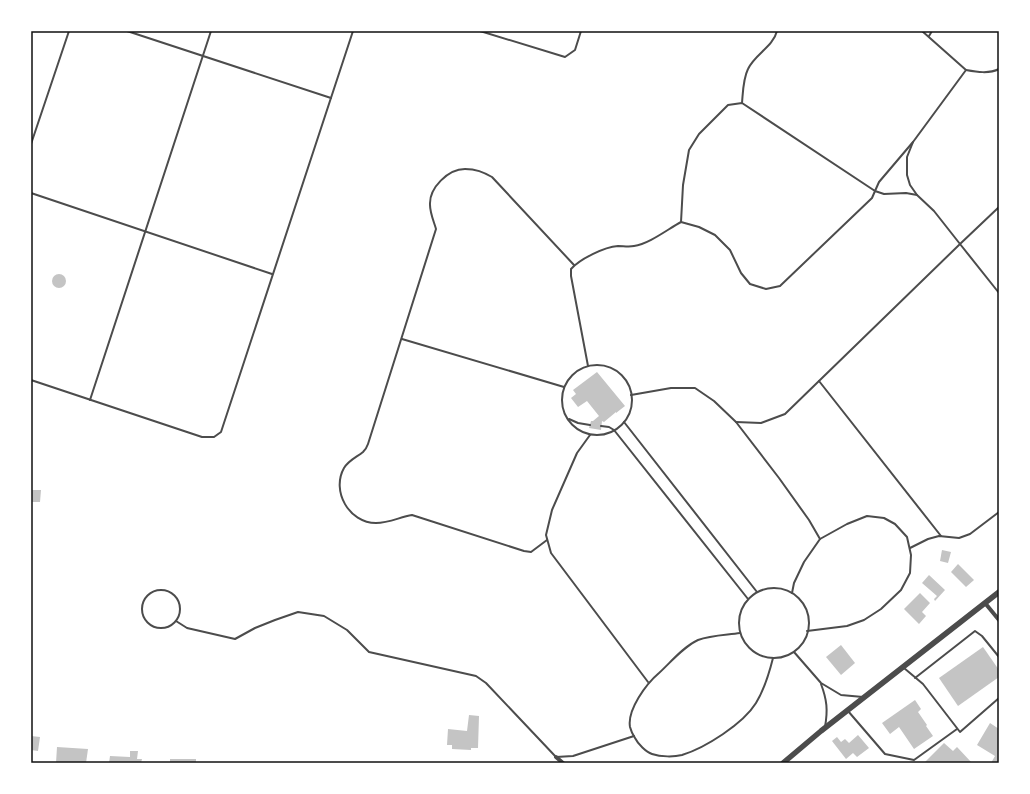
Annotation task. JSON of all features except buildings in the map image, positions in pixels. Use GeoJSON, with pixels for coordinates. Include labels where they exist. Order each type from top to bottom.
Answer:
{"type":"FeatureCollection","features":[{"type":"Feature","properties":{"kind":"street"},"geometry":{"type":"LineString","coordinates":[[783,763],[848,710],[999,592]]}},
{"type":"Feature","properties":{"kind":"street"},"geometry":{"type":"LineString","coordinates":[[985,603],[999,620]]}},
{"type":"Feature","properties":{"kind":"street"},"geometry":{"type":"LineString","coordinates":[[556,757],[563,763]]}},
{"type":"Feature","properties":{"kind":"lane"},"geometry":{"type":"LineString","coordinates":[[31,144],[69,31]]}},
{"type":"Feature","properties":{"kind":"lane"},"geometry":{"type":"LineString","coordinates":[[127,31],[331,98]]}},
{"type":"Feature","properties":{"kind":"lane"},"geometry":{"type":"LineString","coordinates":[[90,400],[211,31]]}},
{"type":"Feature","properties":{"kind":"lane"},"geometry":{"type":"LineString","coordinates":[[31,380],[202,437],[214,437],[221,432],[353,31]]}},
{"type":"Feature","properties":{"kind":"lane"},"geometry":{"type":"LineString","coordinates":[[480,31],[565,57],[575,50],[581,31]]}},
{"type":"Feature","properties":{"kind":"lane"},"geometry":{"type":"LineString","coordinates":[[742,103],[744,80],[749,67],[774,40],[777,31]]}},
{"type":"Feature","properties":{"kind":"lane"},"geometry":{"type":"LineString","coordinates":[[922,31],[966,70],[978,72],[994,71],[999,68]]}},
{"type":"Feature","properties":{"kind":"lane"},"geometry":{"type":"LineString","coordinates":[[929,36],[932,31]]}},
{"type":"Feature","properties":{"kind":"lane"},"geometry":{"type":"LineString","coordinates":[[588,366],[571,276],[571,269],[577,262],[593,254],[616,246],[634,246],[647,242],[681,222],[699,227],[716,235],[730,250],[741,274],[750,284],[766,289],[780,286],[872,198],[879,182],[913,142],[966,70]]}},
{"type":"Feature","properties":{"kind":"lane"},"geometry":{"type":"LineString","coordinates":[[681,222],[689,150],[699,134],[728,105],[742,103],[875,191],[884,194],[906,193],[917,196]]}},
{"type":"Feature","properties":{"kind":"lane"},"geometry":{"type":"LineString","coordinates":[[913,142],[906,157],[906,166],[910,184],[917,196],[934,211],[999,293]]}},
{"type":"Feature","properties":{"kind":"lane"},"geometry":{"type":"LineString","coordinates":[[547,540],[531,552],[412,515],[390,522],[376,523],[362,520],[352,514],[344,503],[340,491],[340,478],[345,467],[354,457],[364,452],[368,444],[436,230],[430,205],[433,189],[445,176],[464,169],[480,170],[492,177],[574,265]]}},
{"type":"Feature","properties":{"kind":"lane"},"geometry":{"type":"LineString","coordinates":[[31,193],[272,274]]}},
{"type":"Feature","properties":{"kind":"lane"},"geometry":{"type":"LineString","coordinates":[[736,422],[761,423],[785,414],[999,207]]}},
{"type":"Feature","properties":{"kind":"lane"},"geometry":{"type":"LineString","coordinates":[[402,339],[564,387]]}},
{"type":"Feature","properties":{"kind":"lane"},"geometry":{"type":"LineString","coordinates":[[600,365],[612,368],[621,375],[628,384],[631,395],[631,406],[628,416],[624,422],[614,430],[601,435],[590,435],[580,431],[570,423],[564,413],[562,402],[564,387],[577,371],[588,366],[600,365]]}},
{"type":"Feature","properties":{"kind":"lane"},"geometry":{"type":"LineString","coordinates":[[819,381],[941,536]]}},
{"type":"Feature","properties":{"kind":"lane"},"geometry":{"type":"LineString","coordinates":[[631,395],[671,388],[695,388],[714,402],[736,422],[809,520],[820,539]]}},
{"type":"Feature","properties":{"kind":"lane"},"geometry":{"type":"LineString","coordinates":[[568,419],[578,423],[590,425]]}},
{"type":"Feature","properties":{"kind":"lane"},"geometry":{"type":"LineString","coordinates":[[624,422],[757,592]]}},
{"type":"Feature","properties":{"kind":"lane"},"geometry":{"type":"LineString","coordinates":[[601,426],[609,427],[614,430],[748,599]]}},
{"type":"Feature","properties":{"kind":"lane"},"geometry":{"type":"LineString","coordinates":[[590,435],[577,453],[552,510],[546,535],[550,553],[648,682]]}},
{"type":"Feature","properties":{"kind":"lane"},"geometry":{"type":"LineString","coordinates":[[910,548],[928,539],[941,536],[959,538],[970,534],[999,512]]}},
{"type":"Feature","properties":{"kind":"lane"},"geometry":{"type":"LineString","coordinates":[[792,594],[794,583],[804,562],[820,539],[847,524],[867,516],[884,518],[896,524],[907,537],[911,555],[910,573],[901,590],[881,609],[864,620],[847,626],[808,631]]}},
{"type":"Feature","properties":{"kind":"lane"},"geometry":{"type":"LineString","coordinates":[[775,588],[792,594],[801,601],[809,622],[808,631],[802,644],[794,652],[784,657],[773,658],[762,656],[753,651],[745,643],[740,633],[738,621],[741,609],[748,599],[757,592],[765,589],[775,588]]}},
{"type":"Feature","properties":{"kind":"lane"},"geometry":{"type":"LineString","coordinates":[[161,590],[172,593],[177,598],[181,610],[176,621],[166,628],[159,628],[153,626],[144,617],[142,611],[145,599],[149,594],[154,591],[161,590]]}},
{"type":"Feature","properties":{"kind":"lane"},"geometry":{"type":"LineString","coordinates":[[176,621],[187,628],[235,639],[255,628],[298,612],[324,616],[348,630],[369,652],[476,676],[486,683],[556,757],[573,756],[634,736]]}},
{"type":"Feature","properties":{"kind":"lane"},"geometry":{"type":"LineString","coordinates":[[915,678],[975,631],[982,636],[999,657]]}},
{"type":"Feature","properties":{"kind":"lane"},"geometry":{"type":"LineString","coordinates":[[740,633],[698,640],[648,682],[631,713],[630,727],[638,744],[652,754],[670,757],[682,755],[717,738],[738,723],[755,704],[768,679],[773,658]]}},
{"type":"Feature","properties":{"kind":"lane"},"geometry":{"type":"LineString","coordinates":[[794,652],[821,683],[841,695],[865,697]]}},
{"type":"Feature","properties":{"kind":"lane"},"geometry":{"type":"LineString","coordinates":[[903,667],[923,684],[960,732],[999,698]]}},
{"type":"Feature","properties":{"kind":"lane"},"geometry":{"type":"LineString","coordinates":[[821,683],[826,697],[828,711],[824,729]]}},
{"type":"Feature","properties":{"kind":"lane"},"geometry":{"type":"LineString","coordinates":[[848,710],[885,754],[914,760],[957,729]]}}]}
